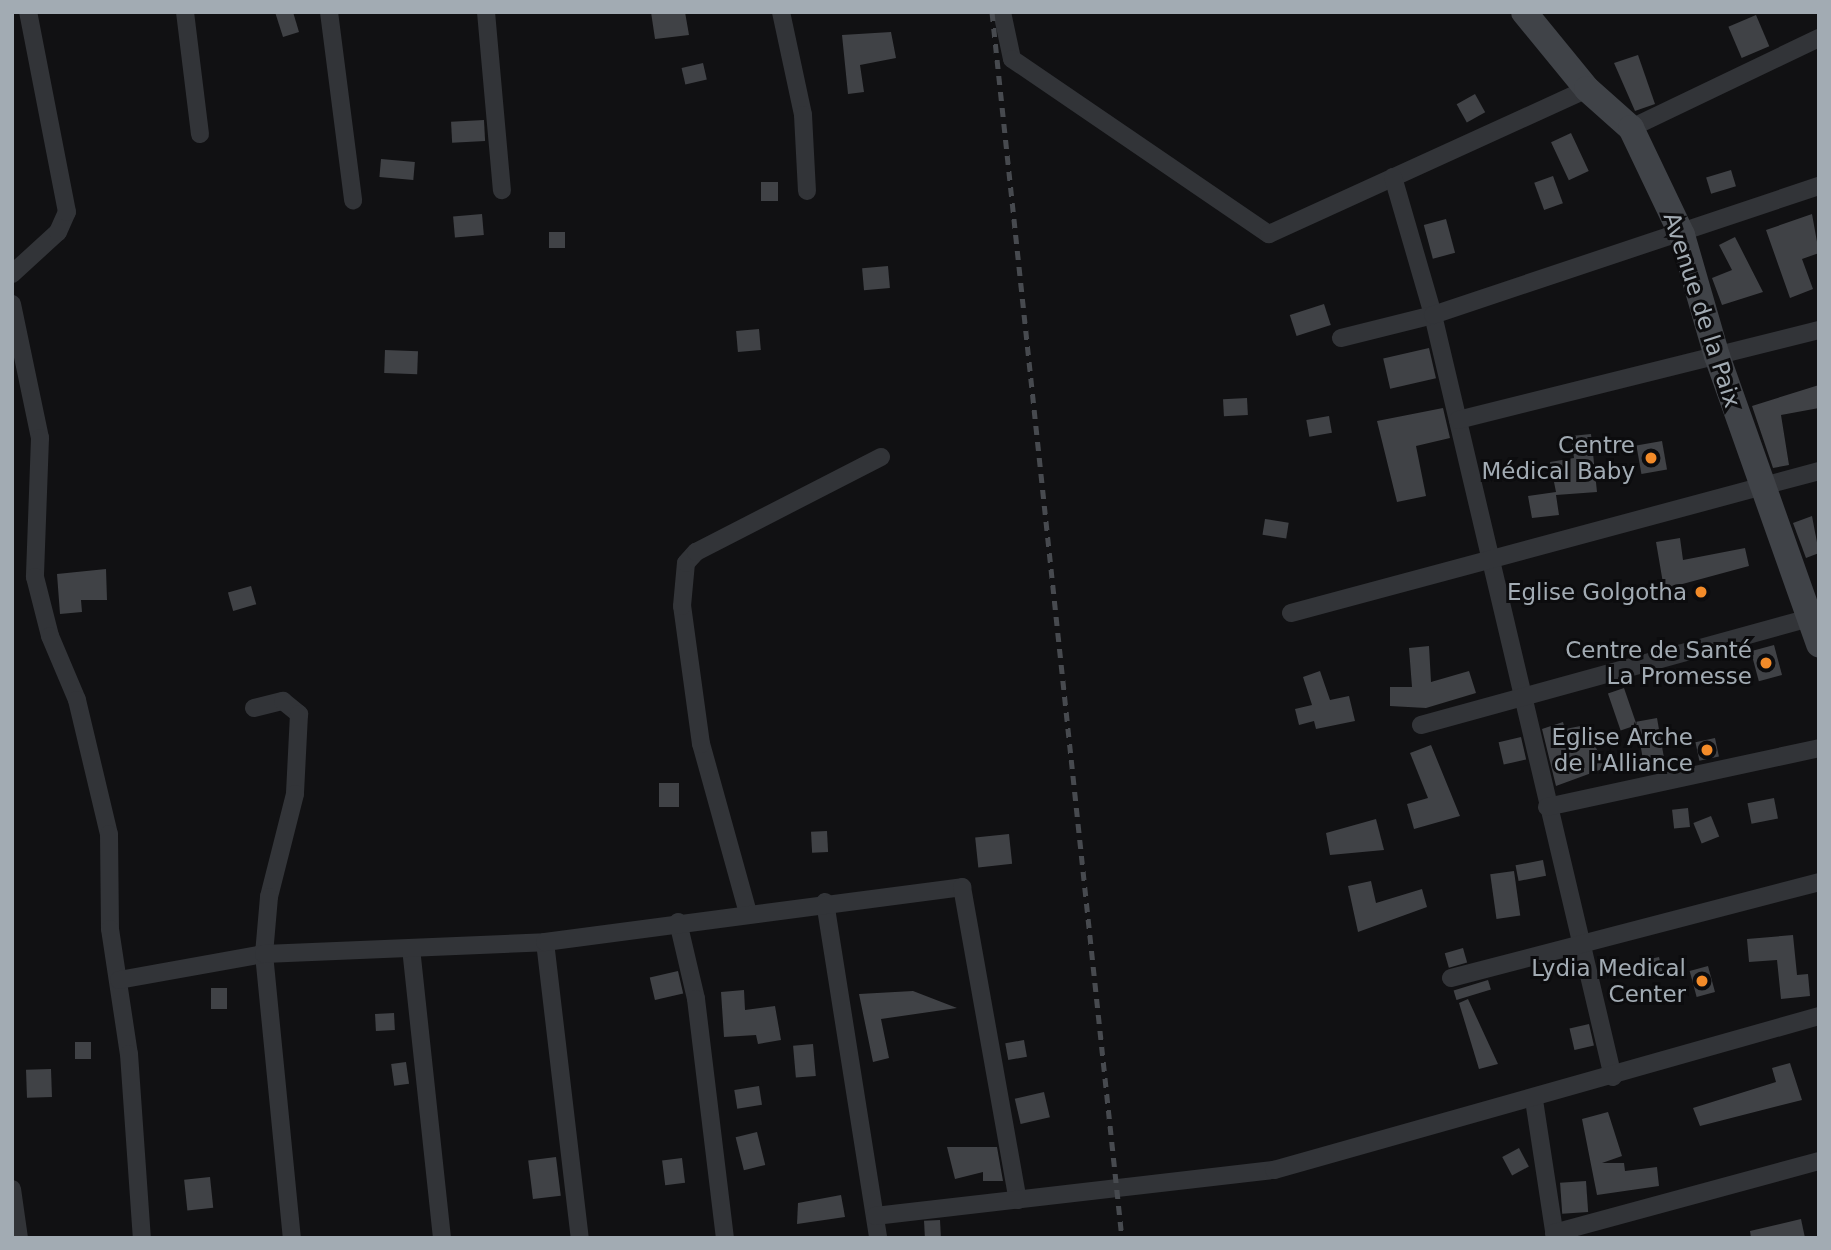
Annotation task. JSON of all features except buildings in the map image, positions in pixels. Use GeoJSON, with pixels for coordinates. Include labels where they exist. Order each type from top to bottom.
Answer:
{"type":"FeatureCollection","features":[{"type":"Feature","properties":{"kind":"street"},"geometry":{"type":"LineString","coordinates":[[12,274],[58,232],[67,212],[28,12]]}},
{"type":"Feature","properties":{"kind":"street"},"geometry":{"type":"LineString","coordinates":[[185,12],[200,134]]}},
{"type":"Feature","properties":{"kind":"street"},"geometry":{"type":"LineString","coordinates":[[329,12],[353,200]]}},
{"type":"Feature","properties":{"kind":"street"},"geometry":{"type":"LineString","coordinates":[[486,12],[502,190]]}},
{"type":"Feature","properties":{"kind":"street"},"geometry":{"type":"LineString","coordinates":[[780,12],[803,115],[807,191]]}},
{"type":"Feature","properties":{"kind":"street"},"geometry":{"type":"LineString","coordinates":[[1002,12],[1012,59],[1269,233],[1587,89]]}},
{"type":"Feature","properties":{"kind":"street","name":"Avenue de la Paix"},"geometry":{"type":"LineString","coordinates":[[1524,12],[1587,89],[1631,128],[1682,235],[1717,356],[1762,485],[1814,617],[1819,644]]}},
{"type":"Feature","properties":{"kind":"street"},"geometry":{"type":"LineString","coordinates":[[1631,128],[1819,38]]}},
{"type":"Feature","properties":{"kind":"street"},"geometry":{"type":"LineString","coordinates":[[1393,177],[1433,315],[1490,556],[1519,693],[1613,1077]]}},
{"type":"Feature","properties":{"kind":"street"},"geometry":{"type":"LineString","coordinates":[[1341,338],[1433,315],[1682,235],[1819,186]]}},
{"type":"Feature","properties":{"kind":"street"},"geometry":{"type":"LineString","coordinates":[[12,304],[40,438],[35,577],[46,625],[77,700],[106,815],[110,929],[119,980],[142,1238]]}},
{"type":"Feature","properties":{"kind":"street"},"geometry":{"type":"LineString","coordinates":[[1458,420],[1819,330]]}},
{"type":"Feature","properties":{"kind":"street"},"geometry":{"type":"LineString","coordinates":[[748,913],[701,744],[682,606],[686,563],[696,552],[881,457]]}},
{"type":"Feature","properties":{"kind":"street"},"geometry":{"type":"LineString","coordinates":[[1291,613],[1490,556],[1819,471]]}},
{"type":"Feature","properties":{"kind":"street"},"geometry":{"type":"LineString","coordinates":[[1421,725],[1519,693],[1814,617]]}},
{"type":"Feature","properties":{"kind":"street"},"geometry":{"type":"LineString","coordinates":[[254,708],[283,701],[299,714],[295,794],[269,897],[264,954],[292,1238]]}},
{"type":"Feature","properties":{"kind":"street"},"geometry":{"type":"LineString","coordinates":[[1547,807],[1819,748]]}},
{"type":"Feature","properties":{"kind":"street"},"geometry":{"type":"LineString","coordinates":[[1451,978],[1579,940],[1819,882]]}},
{"type":"Feature","properties":{"kind":"street"},"geometry":{"type":"LineString","coordinates":[[119,980],[264,954],[545,942],[825,902],[952,887],[966,893],[1018,1200]]}},
{"type":"Feature","properties":{"kind":"street"},"geometry":{"type":"LineString","coordinates":[[825,902],[878,1238]]}},
{"type":"Feature","properties":{"kind":"street"},"geometry":{"type":"LineString","coordinates":[[678,922],[696,999],[725,1238]]}},
{"type":"Feature","properties":{"kind":"street"},"geometry":{"type":"LineString","coordinates":[[545,942],[581,1206],[580,1238]]}},
{"type":"Feature","properties":{"kind":"street"},"geometry":{"type":"LineString","coordinates":[[411,948],[442,1238]]}},
{"type":"Feature","properties":{"kind":"street"},"geometry":{"type":"LineString","coordinates":[[875,1216],[1274,1170],[1534,1100],[1819,1016]]}},
{"type":"Feature","properties":{"kind":"street"},"geometry":{"type":"LineString","coordinates":[[1534,1100],[1555,1235],[1819,1161]]}},
{"type":"Feature","properties":{"kind":"street"},"geometry":{"type":"LineString","coordinates":[[12,1189],[19,1238]]}},
{"type":"Feature","properties":{"kind":"railway"},"geometry":{"type":"LineString","coordinates":[[992,12],[1122,1238]]}},
{"type":"Feature","properties":{"kind":"place","name":"Centre Médical Baby"},"geometry":{"type":"Point","coordinates":[1651,458]}},
{"type":"Feature","properties":{"kind":"place","name":"Eglise Golgotha"},"geometry":{"type":"Point","coordinates":[1701,592]}},
{"type":"Feature","properties":{"kind":"place","name":"Centre de Santé La Promesse"},"geometry":{"type":"Point","coordinates":[1766,663]}},
{"type":"Feature","properties":{"kind":"place","name":"Eglise Arche de l'Alliance"},"geometry":{"type":"Point","coordinates":[1707,750]}},
{"type":"Feature","properties":{"kind":"place","name":"Lydia Medical Center"},"geometry":{"type":"Point","coordinates":[1702,981]}}]}
